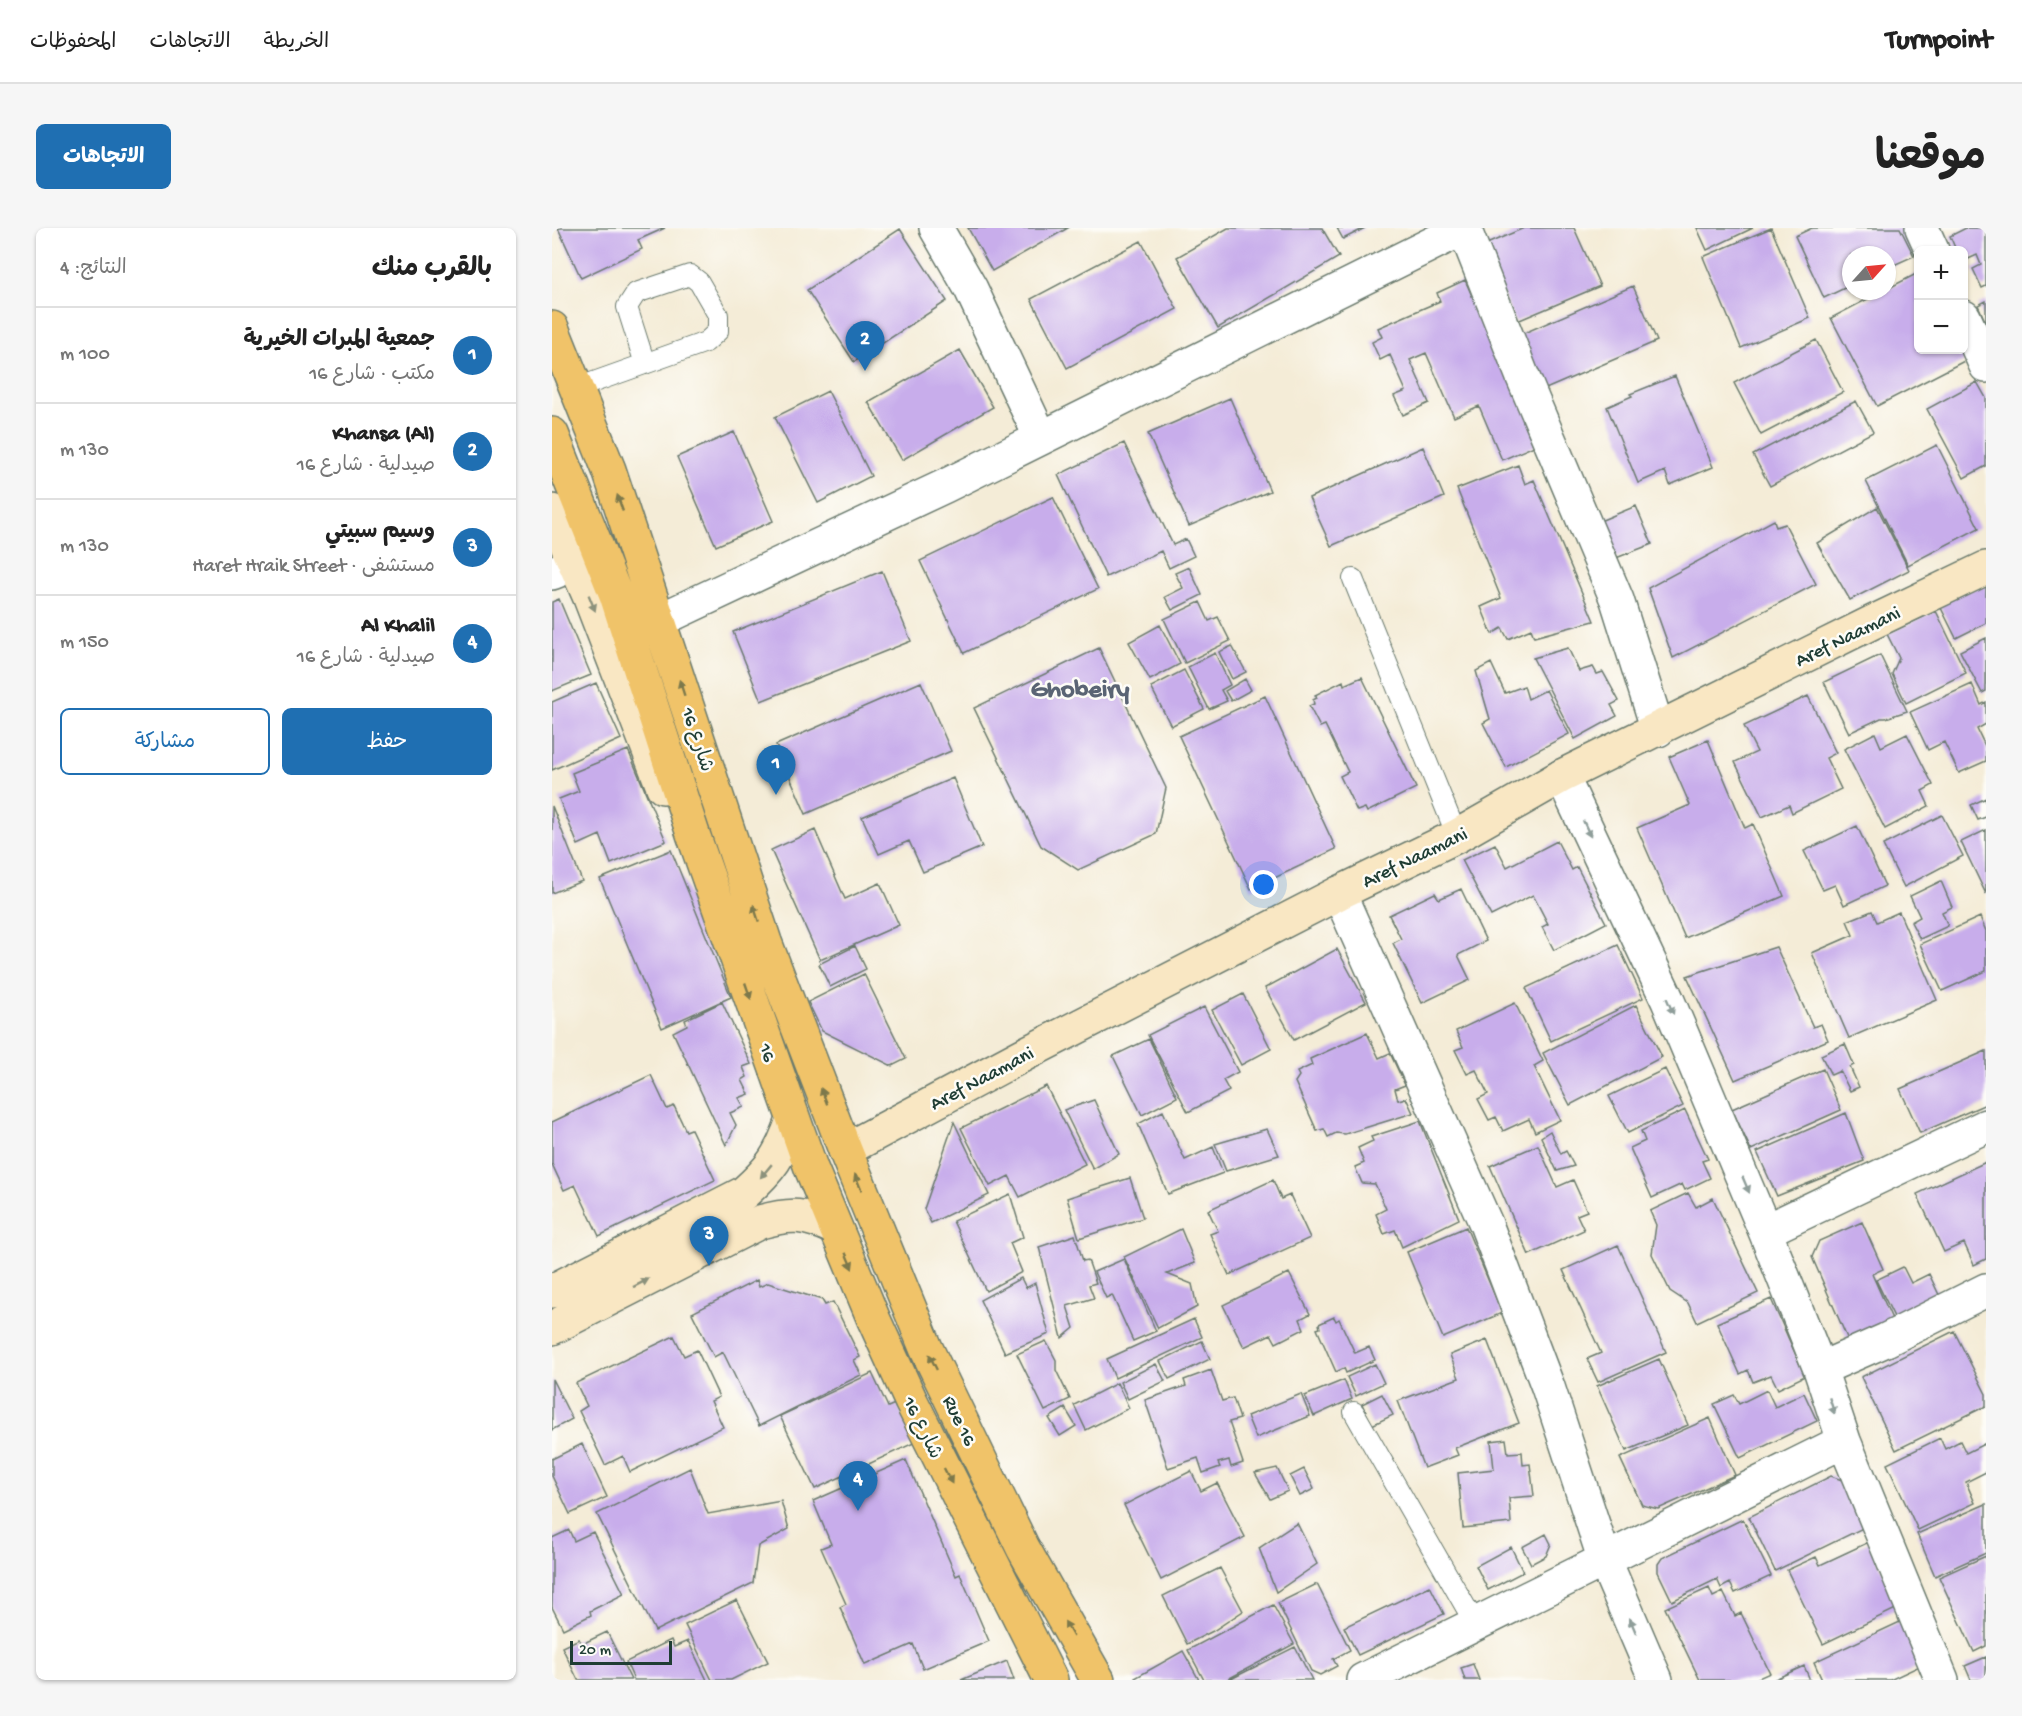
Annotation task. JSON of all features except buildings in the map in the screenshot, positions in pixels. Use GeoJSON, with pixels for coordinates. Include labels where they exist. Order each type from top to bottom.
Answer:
{"type":"FeatureCollection","features":[{"type":"Feature","properties":{"kind":"main road","name":"شارع 16"},"geometry":{"type":"LineString","coordinates":[[552,328],[609,470],[765,942],[845,1150]]}},
{"type":"Feature","properties":{"kind":"main road","name":"شارع 16"},"geometry":{"type":"LineString","coordinates":[[552,434],[616,595],[728,935]]}},
{"type":"Feature","properties":{"kind":"main road","name":"16"},"geometry":{"type":"LineString","coordinates":[[728,935],[811,1168]]}},
{"type":"Feature","properties":{"kind":"main road","name":"Rue 16"},"geometry":{"type":"LineString","coordinates":[[845,1150],[926,1348],[1023,1548],[1098,1680]]}},
{"type":"Feature","properties":{"kind":"main road","name":"شارع 16"},"geometry":{"type":"LineString","coordinates":[[811,1168],[911,1401],[1051,1680]]}},
{"type":"Feature","properties":{"kind":"street"},"geometry":{"type":"LineString","coordinates":[[936,228],[971,289],[1041,438]]}},
{"type":"Feature","properties":{"kind":"street"},"geometry":{"type":"LineString","coordinates":[[660,620],[945,486],[1464,228],[1522,375],[1617,600],[1658,730]]}},
{"type":"Feature","properties":{"kind":"street"},"geometry":{"type":"LineString","coordinates":[[1922,228],[1930,246]]}},
{"type":"Feature","properties":{"kind":"street"},"geometry":{"type":"LineString","coordinates":[[1968,326],[1986,366]]}},
{"type":"Feature","properties":{"kind":"street"},"geometry":{"type":"LineString","coordinates":[[552,511],[564,569],[728,935]]}},
{"type":"Feature","properties":{"kind":"street","name":"Aref Naamani"},"geometry":{"type":"LineString","coordinates":[[845,1150],[1023,1055],[1339,893],[1457,836],[1562,776],[1986,568]]}},
{"type":"Feature","properties":{"kind":"street"},"geometry":{"type":"LineString","coordinates":[[1562,776],[1668,1001],[1765,1231],[1820,1369],[1844,1441],[1942,1680]]}},
{"type":"Feature","properties":{"kind":"street"},"geometry":{"type":"LineString","coordinates":[[1339,893],[1486,1224],[1548,1387],[1605,1561],[1656,1680]]}},
{"type":"Feature","properties":{"kind":"street"},"geometry":{"type":"LineString","coordinates":[[552,1291],[744,1193],[766,1173],[783,1149],[793,1120]]}},
{"type":"Feature","properties":{"kind":"street"},"geometry":{"type":"LineString","coordinates":[[1765,1231],[1986,1126]]}},
{"type":"Feature","properties":{"kind":"street"},"geometry":{"type":"LineString","coordinates":[[552,1328],[760,1222],[785,1215],[811,1217],[835,1228]]}},
{"type":"Feature","properties":{"kind":"street"},"geometry":{"type":"LineString","coordinates":[[591,1271],[604,1302]]}},
{"type":"Feature","properties":{"kind":"street"},"geometry":{"type":"LineString","coordinates":[[1820,1369],[1886,1340],[1986,1290]]}},
{"type":"Feature","properties":{"kind":"street"},"geometry":{"type":"LineString","coordinates":[[1363,1680],[1844,1441]]}},
{"type":"Feature","properties":{"kind":"lane"},"geometry":{"type":"LineString","coordinates":[[577,388],[645,364],[706,342],[718,332],[718,315],[699,282],[690,275],[636,293],[627,307],[645,364]]}},
{"type":"Feature","properties":{"kind":"lane"},"geometry":{"type":"LineString","coordinates":[[1353,579],[1457,836]]}},
{"type":"Feature","properties":{"kind":"lane"},"geometry":{"type":"LineString","coordinates":[[1354,1412],[1476,1625]]}},
{"type":"Feature","properties":{"kind":"place","name":"Khansa (Al)"},"geometry":{"type":"Point","coordinates":[865,371]}},
{"type":"Feature","properties":{"kind":"place","name":"جمعية المبرات الخيرية"},"geometry":{"type":"Point","coordinates":[776,795]}},
{"type":"Feature","properties":{"kind":"place","name":"وسيم سبيتي"},"geometry":{"type":"Point","coordinates":[709,1266]}},
{"type":"Feature","properties":{"kind":"place","name":"Al Khalil"},"geometry":{"type":"Point","coordinates":[858,1511]}},
{"type":"Feature","properties":{"kind":"district","name":"Ghobeiry"},"geometry":{"type":"Point","coordinates":[1080,687]}}]}
